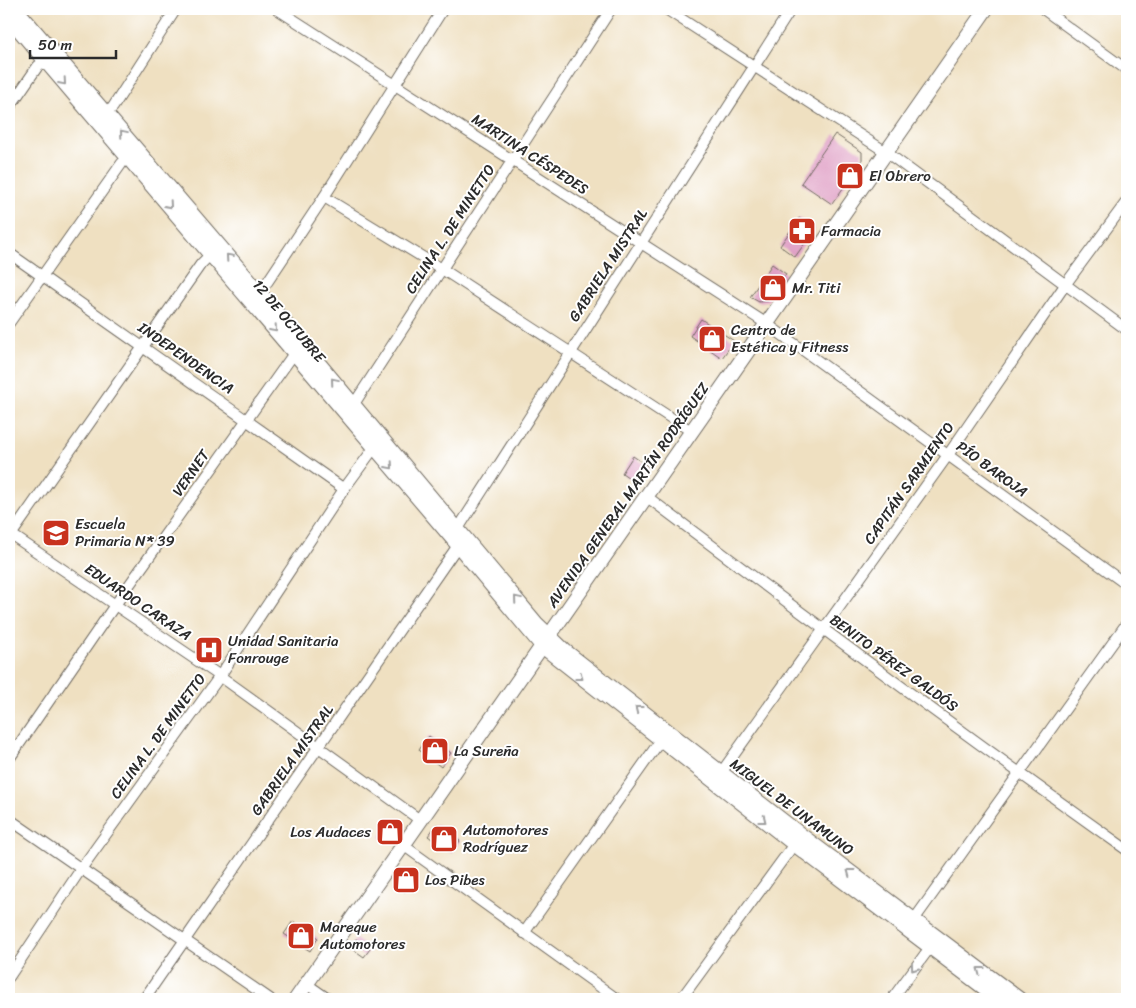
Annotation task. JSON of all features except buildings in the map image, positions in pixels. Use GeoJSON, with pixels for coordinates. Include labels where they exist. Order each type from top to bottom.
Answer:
{"type":"FeatureCollection","features":[{"type":"Feature","properties":{"kind":"street"},"geometry":{"type":"LineString","coordinates":[[9,17],[17,9]]}},
{"type":"Feature","properties":{"kind":"street","name":"12 DE OCTUBRE"},"geometry":{"type":"LineString","coordinates":[[17,9],[49,56]]}},
{"type":"Feature","properties":{"kind":"street"},"geometry":{"type":"LineString","coordinates":[[102,118],[176,9]]}},
{"type":"Feature","properties":{"kind":"street","name":"MARTINA CÉSPEDES"},"geometry":{"type":"LineString","coordinates":[[277,9],[767,324]]}},
{"type":"Feature","properties":{"kind":"street"},"geometry":{"type":"LineString","coordinates":[[259,292],[324,197],[444,9]]}},
{"type":"Feature","properties":{"kind":"street","name":"CELINA L. DE MINETTO"},"geometry":{"type":"LineString","coordinates":[[349,408],[611,9]]}},
{"type":"Feature","properties":{"kind":"street"},"geometry":{"type":"LineString","coordinates":[[666,9],[886,152],[1127,330]]}},
{"type":"Feature","properties":{"kind":"street","name":"GABRIELA MISTRAL"},"geometry":{"type":"LineString","coordinates":[[144,999],[320,747],[458,537],[569,353],[791,9]]}},
{"type":"Feature","properties":{"kind":"street","name":"AVENIDA GENERAL MARTÍN RODRÍGUEZ"},"geometry":{"type":"LineString","coordinates":[[296,999],[308,985],[420,820],[986,9]]}},
{"type":"Feature","properties":{"kind":"street"},"geometry":{"type":"LineString","coordinates":[[1043,9],[1127,70]]}},
{"type":"Feature","properties":{"kind":"street","name":"12 DE OCTUBRE"},"geometry":{"type":"LineString","coordinates":[[9,17],[49,56],[133,154],[259,292],[349,408],[458,537],[536,623],[545,641]]}},
{"type":"Feature","properties":{"kind":"street"},"geometry":{"type":"LineString","coordinates":[[9,108],[38,66],[49,56]]}},
{"type":"Feature","properties":{"kind":"street"},"geometry":{"type":"LineString","coordinates":[[9,323],[122,163],[133,154]]}},
{"type":"Feature","properties":{"kind":"street","name":"12 DE OCTUBRE"},"geometry":{"type":"LineString","coordinates":[[133,154],[211,254],[295,352],[349,408]]}},
{"type":"Feature","properties":{"kind":"street"},"geometry":{"type":"LineString","coordinates":[[324,197],[442,269],[692,431]]}},
{"type":"Feature","properties":{"kind":"street","name":"CAPITÁN SARMIENTO"},"geometry":{"type":"LineString","coordinates":[[717,777],[1127,201]]}},
{"type":"Feature","properties":{"kind":"street","name":"INDEPENDENCIA"},"geometry":{"type":"LineString","coordinates":[[9,253],[344,489]]}},
{"type":"Feature","properties":{"kind":"street"},"geometry":{"type":"LineString","coordinates":[[10,535],[143,346],[211,254]]}},
{"type":"Feature","properties":{"kind":"street","name":"PÍO BAROJA"},"geometry":{"type":"LineString","coordinates":[[767,324],[1127,585]]}},
{"type":"Feature","properties":{"kind":"street","name":"VERNET"},"geometry":{"type":"LineString","coordinates":[[9,759],[115,605],[295,352]]}},
{"type":"Feature","properties":{"kind":"street","name":"CELINA L. DE MINETTO"},"geometry":{"type":"LineString","coordinates":[[9,977],[81,869],[220,676],[344,489],[380,445]]}},
{"type":"Feature","properties":{"kind":"street","name":"BENITO PÉREZ GALDÓS"},"geometry":{"type":"LineString","coordinates":[[646,496],[823,630],[1019,774],[1127,850]]}},
{"type":"Feature","properties":{"kind":"street","name":"EDUARDO CARAZA"},"geometry":{"type":"LineString","coordinates":[[10,535],[220,676],[420,820]]}},
{"type":"Feature","properties":{"kind":"street"},"geometry":{"type":"LineString","coordinates":[[911,925],[1127,623]]}},
{"type":"Feature","properties":{"kind":"street","name":"MIGUEL DE UNAMUNO"},"geometry":{"type":"LineString","coordinates":[[545,641],[565,651],[664,736],[797,840],[934,942],[1019,999]]}},
{"type":"Feature","properties":{"kind":"street"},"geometry":{"type":"LineString","coordinates":[[524,932],[664,736]]}},
{"type":"Feature","properties":{"kind":"street"},"geometry":{"type":"LineString","coordinates":[[9,818],[270,999]]}},
{"type":"Feature","properties":{"kind":"street"},"geometry":{"type":"LineString","coordinates":[[681,999],[797,840]]}},
{"type":"Feature","properties":{"kind":"street"},"geometry":{"type":"LineString","coordinates":[[403,845],[618,999]]}},
{"type":"Feature","properties":{"kind":"street"},"geometry":{"type":"LineString","coordinates":[[892,999],[934,942]]}},
{"type":"Feature","properties":{"kind":"street","name":"MIGUEL DE UNAMUNO"},"geometry":{"type":"LineString","coordinates":[[934,942],[999,999]]}},
{"type":"Feature","properties":{"kind":"street"},"geometry":{"type":"LineString","coordinates":[[308,985],[328,999]]}},
{"type":"Feature","properties":{"kind":"place","name":"El Obrero"},"geometry":{"type":"Point","coordinates":[850,176]}},
{"type":"Feature","properties":{"kind":"place","name":"Farmacia"},"geometry":{"type":"Point","coordinates":[802,231]}},
{"type":"Feature","properties":{"kind":"place","name":"Mr. Titi"},"geometry":{"type":"Point","coordinates":[773,288]}},
{"type":"Feature","properties":{"kind":"place","name":"Centro de Estética y Fitness"},"geometry":{"type":"Point","coordinates":[712,339]}},
{"type":"Feature","properties":{"kind":"place","name":"Escuela Primaria N* 39"},"geometry":{"type":"Point","coordinates":[56,533]}},
{"type":"Feature","properties":{"kind":"place","name":"Unidad Sanitaria Fonrouge"},"geometry":{"type":"Point","coordinates":[209,650]}},
{"type":"Feature","properties":{"kind":"place","name":"La Sureña"},"geometry":{"type":"Point","coordinates":[435,751]}},
{"type":"Feature","properties":{"kind":"place","name":"Los Audaces"},"geometry":{"type":"Point","coordinates":[390,832]}},
{"type":"Feature","properties":{"kind":"place","name":"Automotores Rodríguez"},"geometry":{"type":"Point","coordinates":[444,839]}},
{"type":"Feature","properties":{"kind":"place","name":"Los Pibes"},"geometry":{"type":"Point","coordinates":[406,880]}},
{"type":"Feature","properties":{"kind":"place","name":"Mareque Automotores"},"geometry":{"type":"Point","coordinates":[301,936]}}]}
